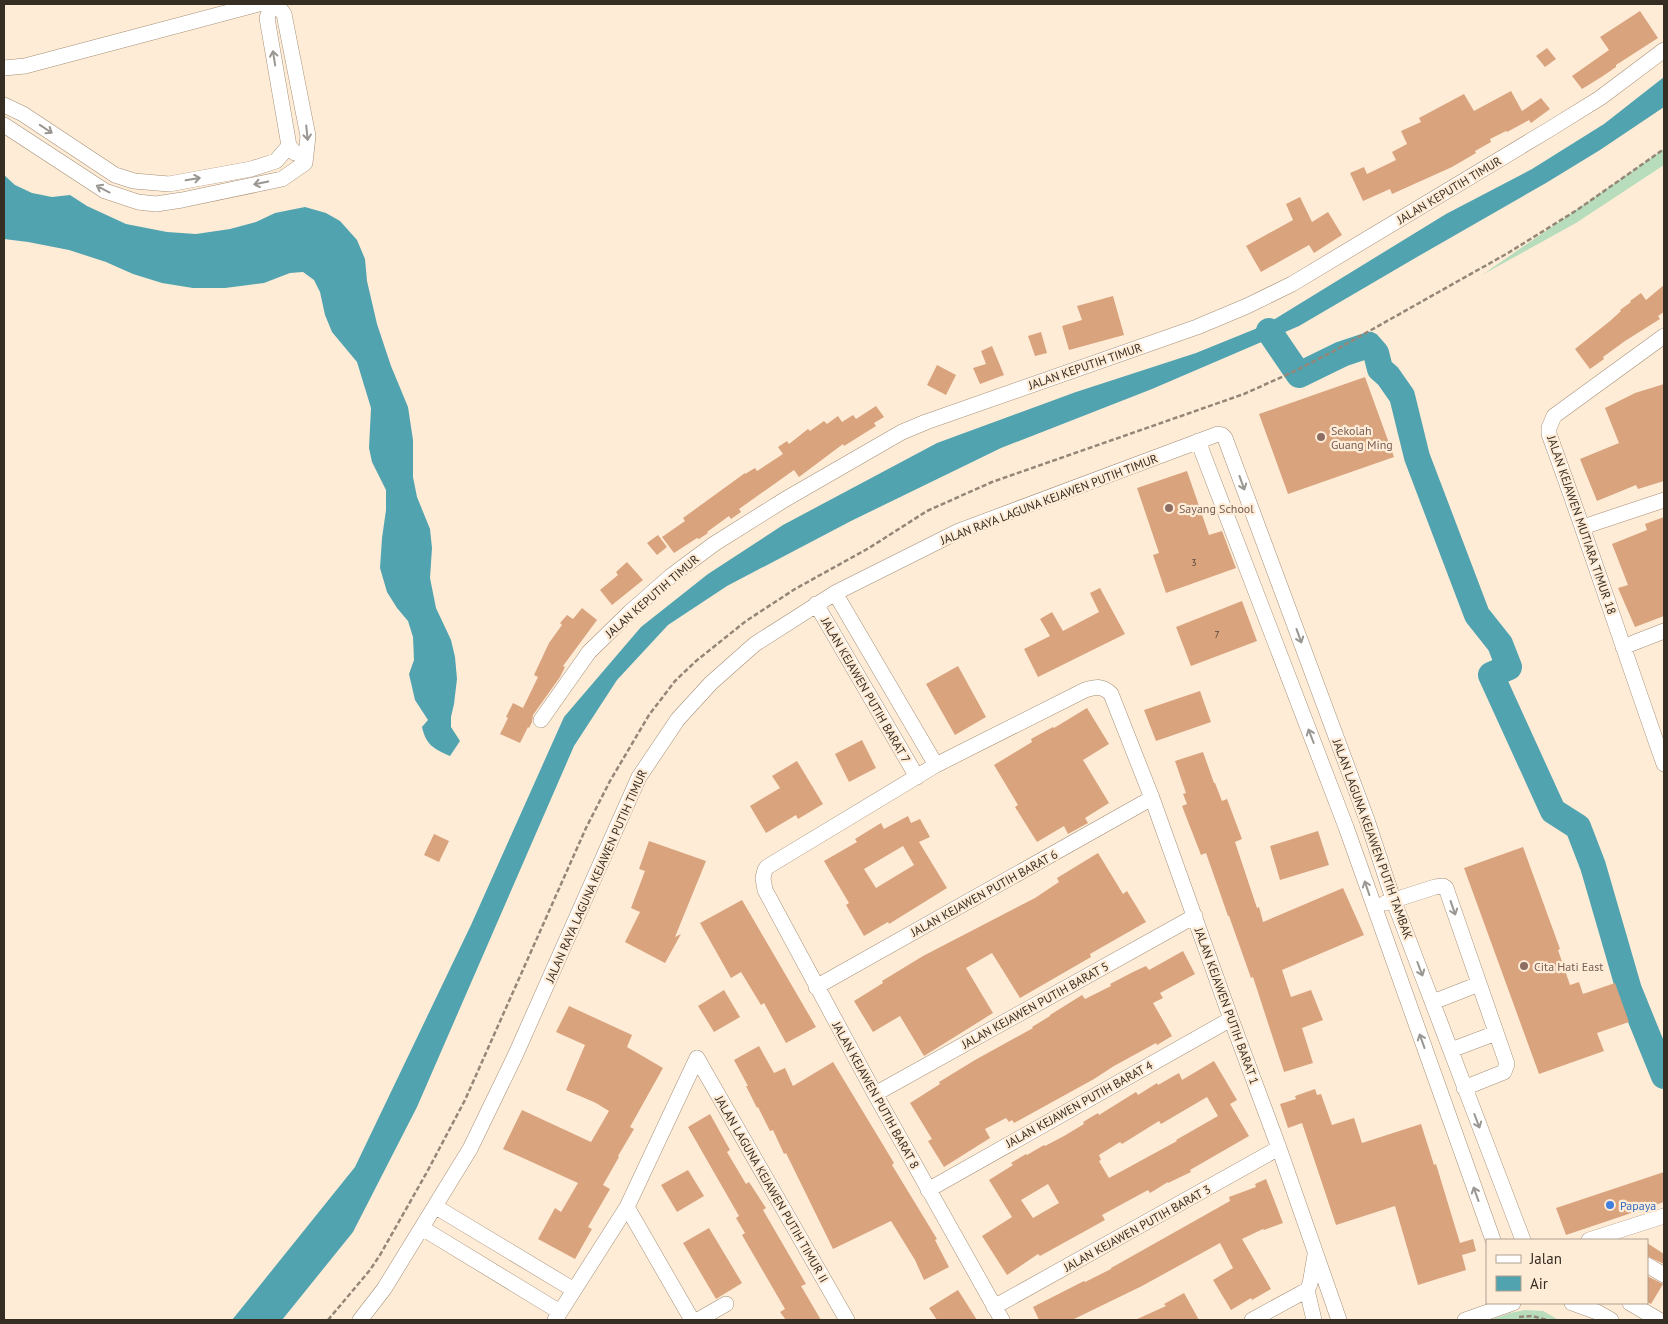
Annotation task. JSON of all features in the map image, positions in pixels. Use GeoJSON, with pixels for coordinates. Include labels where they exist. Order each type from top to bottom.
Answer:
{"type":"FeatureCollection","features":[{"type":"Feature","properties":{"kind":"street"},"geometry":{"type":"LineString","coordinates":[[4,68],[25,66],[259,4]]}},
{"type":"Feature","properties":{"kind":"street"},"geometry":{"type":"LineString","coordinates":[[272,4],[268,18],[290,146],[304,163]]}},
{"type":"Feature","properties":{"kind":"street"},"geometry":{"type":"LineString","coordinates":[[23,114],[9,128],[105,191],[138,202],[156,204],[182,200],[282,179],[304,163],[308,136],[284,14],[276,4]]}},
{"type":"Feature","properties":{"kind":"street","name":"JALAN KEPUTIH TIMUR"},"geometry":{"type":"LineString","coordinates":[[541,720],[589,652],[630,612],[671,576],[714,544],[784,500],[862,454],[918,425],[1197,327],[1292,284],[1600,98],[1664,50]]}},
{"type":"Feature","properties":{"kind":"street"},"geometry":{"type":"LineString","coordinates":[[4,105],[23,114],[115,175],[134,181],[169,184],[251,169],[276,162],[290,146]]}},
{"type":"Feature","properties":{"kind":"street","name":"JALAN KEJAWEN MUTIARA TIMUR 18"},"geometry":{"type":"LineString","coordinates":[[1664,336],[1554,416],[1551,421],[1549,434],[1583,527],[1664,764]]}},
{"type":"Feature","properties":{"kind":"street","name":"JALAN RAYA LAGUNA KEJAWEN PUTIH TIMUR"},"geometry":{"type":"LineString","coordinates":[[360,1320],[384,1289],[470,1149],[516,1056],[639,777],[678,719],[711,683],[754,644],[816,604],[959,531],[1218,434],[1225,438]]}},
{"type":"Feature","properties":{"kind":"street","name":"JALAN LAGUNA KEJAWEN PUTIH TAMBAK"},"geometry":{"type":"LineString","coordinates":[[1225,438],[1364,811],[1393,899],[1523,1239]]}},
{"type":"Feature","properties":{"kind":"street","name":"JALAN LAGUNA KEJAWEN PUTIH TAMBAK"},"geometry":{"type":"LineString","coordinates":[[1198,441],[1346,827],[1492,1239]]}},
{"type":"Feature","properties":{"kind":"street"},"geometry":{"type":"LineString","coordinates":[[1583,527],[1664,500]]}},
{"type":"Feature","properties":{"kind":"street","name":"JALAN KEJAWEN PUTIH BARAT 7"},"geometry":{"type":"LineString","coordinates":[[835,593],[936,766]]}},
{"type":"Feature","properties":{"kind":"street","name":"JALAN KEJAWEN PUTIH BARAT 7"},"geometry":{"type":"LineString","coordinates":[[816,604],[917,777]]}},
{"type":"Feature","properties":{"kind":"street"},"geometry":{"type":"LineString","coordinates":[[1623,647],[1664,631]]}},
{"type":"Feature","properties":{"kind":"street"},"geometry":{"type":"LineString","coordinates":[[870,698],[889,685]]}},
{"type":"Feature","properties":{"kind":"street","name":"JALAN KEJAWEN PUTIH BARAT 7"},"geometry":{"type":"LineString","coordinates":[[767,867],[936,766],[1085,690],[1097,686],[1106,689],[1111,694]]}},
{"type":"Feature","properties":{"kind":"street","name":"JALAN KEJAWEN PUTIH BARAT 1"},"geometry":{"type":"LineString","coordinates":[[1111,694],[1152,798],[1231,1019],[1280,1148],[1339,1320]]}},
{"type":"Feature","properties":{"kind":"street","name":"JALAN KEJAWEN PUTIH BARAT 6"},"geometry":{"type":"LineString","coordinates":[[816,987],[1152,798]]}},
{"type":"Feature","properties":{"kind":"street","name":"JALAN KEJAWEN PUTIH BARAT 8"},"geometry":{"type":"LineString","coordinates":[[767,867],[764,870],[763,878],[765,890],[816,987],[1002,1320]]}},
{"type":"Feature","properties":{"kind":"street"},"geometry":{"type":"LineString","coordinates":[[1374,907],[1393,899],[1434,887],[1443,886],[1446,888],[1507,1064],[1506,1070],[1464,1088]]}},
{"type":"Feature","properties":{"kind":"street","name":"JALAN KEJAWEN PUTIH BARAT 5"},"geometry":{"type":"LineString","coordinates":[[875,1094],[1194,916]]}},
{"type":"Feature","properties":{"kind":"street"},"geometry":{"type":"LineString","coordinates":[[1390,952],[1410,943]]}},
{"type":"Feature","properties":{"kind":"street"},"geometry":{"type":"LineString","coordinates":[[1432,1002],[1479,984]]}},
{"type":"Feature","properties":{"kind":"street","name":"JALAN KEJAWEN PUTIH BARAT 4"},"geometry":{"type":"LineString","coordinates":[[928,1190],[1231,1019]]}},
{"type":"Feature","properties":{"kind":"street"},"geometry":{"type":"LineString","coordinates":[[1451,1050],[1496,1033]]}},
{"type":"Feature","properties":{"kind":"street","name":"JALAN LAGUNA KEJAWEN PUTIH TIMUR II"},"geometry":{"type":"LineString","coordinates":[[627,1207],[697,1058],[847,1320]]}},
{"type":"Feature","properties":{"kind":"street","name":"JALAN KEJAWEN PUTIH BARAT 3"},"geometry":{"type":"LineString","coordinates":[[994,1307],[1280,1148]]}},
{"type":"Feature","properties":{"kind":"street"},"geometry":{"type":"LineString","coordinates":[[436,1207],[574,1290]]}},
{"type":"Feature","properties":{"kind":"street"},"geometry":{"type":"LineString","coordinates":[[422,1228],[506,1279],[558,1316],[627,1207],[692,1320]]}},
{"type":"Feature","properties":{"kind":"street"},"geometry":{"type":"LineString","coordinates":[[1592,1239],[1664,1216]]}},
{"type":"Feature","properties":{"kind":"street"},"geometry":{"type":"LineString","coordinates":[[1252,1320],[1307,1290],[1310,1284],[1315,1251]]}},
{"type":"Feature","properties":{"kind":"street"},"geometry":{"type":"LineString","coordinates":[[506,1279],[518,1256]]}},
{"type":"Feature","properties":{"kind":"street"},"geometry":{"type":"LineString","coordinates":[[1648,1266],[1664,1275]]}},
{"type":"Feature","properties":{"kind":"street"},"geometry":{"type":"LineString","coordinates":[[1307,1290],[1314,1320]]}},
{"type":"Feature","properties":{"kind":"street"},"geometry":{"type":"LineString","coordinates":[[698,1320],[726,1304]]}},
{"type":"Feature","properties":{"kind":"street"},"geometry":{"type":"LineString","coordinates":[[1575,1304],[1597,1312],[1611,1320]]}},
{"type":"Feature","properties":{"kind":"street"},"geometry":{"type":"LineString","coordinates":[[1632,1304],[1658,1320]]}},
{"type":"Feature","properties":{"kind":"street"},"geometry":{"type":"LineString","coordinates":[[1465,1320],[1498,1305]]}},
{"type":"Feature","properties":{"kind":"path"},"geometry":{"type":"LineString","coordinates":[[328,1320],[380,1255],[461,1108],[586,828],[618,767],[649,714],[675,681],[696,661],[754,616],[795,589],[869,548],[927,511],[992,482],[1244,394],[1295,371],[1508,253],[1577,210],[1664,149]]}},
{"type":"Feature","properties":{"kind":"path"},"geometry":{"type":"LineString","coordinates":[[1513,1319],[1532,1316],[1547,1320]]}},
{"type":"Feature","properties":{"kind":"green space"},"geometry":{"type":"Polygon","coordinates":[[[1664,149],[1664,165],[1576,223],[1482,275],[1664,149]]]}},
{"type":"Feature","properties":{"kind":"green space"},"geometry":{"type":"Polygon","coordinates":[[[1525,1310],[1543,1311],[1559,1320],[1490,1320],[1510,1313],[1525,1310]]]}},
{"type":"Feature","properties":{"kind":"water"},"geometry":{"type":"Polygon","coordinates":[[[1664,77],[1664,107],[1546,183],[1299,326],[1152,389],[1001,448],[851,521],[727,586],[668,625],[617,680],[574,746],[417,1107],[353,1232],[282,1320],[232,1320],[355,1167],[471,925],[564,717],[641,627],[708,574],[783,525],[937,443],[1076,392],[1196,353],[1265,325],[1446,214],[1532,169],[1604,124],[1664,77]]]}},
{"type":"Feature","properties":{"kind":"water"},"geometry":{"type":"Polygon","coordinates":[[[4,175],[15,185],[32,193],[52,197],[70,195],[87,206],[126,224],[167,232],[196,234],[230,229],[256,222],[275,213],[305,207],[326,213],[340,221],[357,240],[365,259],[367,281],[377,324],[391,366],[408,407],[413,440],[413,477],[417,497],[430,529],[432,548],[430,578],[436,608],[451,640],[455,657],[457,679],[451,727],[460,741],[450,756],[432,746],[424,733],[422,727],[428,720],[415,700],[409,674],[414,660],[413,637],[408,621],[387,592],[380,568],[386,510],[386,490],[372,462],[369,448],[371,408],[357,362],[332,332],[325,315],[320,292],[314,280],[303,272],[290,273],[264,283],[225,288],[193,288],[162,283],[69,250],[4,239],[4,175]]]}},
{"type":"Feature","properties":{"kind":"building"},"geometry":{"type":"Polygon","coordinates":[[[1640,11],[1658,38],[1582,89],[1572,76],[1609,50],[1600,37],[1640,11]]]}},
{"type":"Feature","properties":{"kind":"building"},"geometry":{"type":"Polygon","coordinates":[[[1547,48],[1556,59],[1545,67],[1536,56],[1547,48]]]}},
{"type":"Feature","properties":{"kind":"building"},"geometry":{"type":"Polygon","coordinates":[[[1511,91],[1522,111],[1541,98],[1550,109],[1531,123],[1529,120],[1490,139],[1491,142],[1452,167],[1392,194],[1390,189],[1363,201],[1350,173],[1364,167],[1367,174],[1396,160],[1392,152],[1407,144],[1401,131],[1421,122],[1419,118],[1464,94],[1474,111],[1511,91]]]}},
{"type":"Feature","properties":{"kind":"building"},"geometry":{"type":"Polygon","coordinates":[[[1300,197],[1312,222],[1328,212],[1342,235],[1314,253],[1309,245],[1261,272],[1246,246],[1293,220],[1286,204],[1300,197]]]}},
{"type":"Feature","properties":{"kind":"building"},"geometry":{"type":"Polygon","coordinates":[[[1664,285],[1664,312],[1658,316],[1660,319],[1625,341],[1590,369],[1575,349],[1641,293],[1646,300],[1664,285]]]}},
{"type":"Feature","properties":{"kind":"building"},"geometry":{"type":"Polygon","coordinates":[[[1113,296],[1124,335],[1069,350],[1062,326],[1082,320],[1077,306],[1113,296]]]}},
{"type":"Feature","properties":{"kind":"building"},"geometry":{"type":"Polygon","coordinates":[[[1041,332],[1047,353],[1035,356],[1028,336],[1041,332]]]}},
{"type":"Feature","properties":{"kind":"building"},"geometry":{"type":"Polygon","coordinates":[[[992,346],[1004,375],[980,384],[973,368],[986,364],[981,351],[992,346]]]}},
{"type":"Feature","properties":{"kind":"building"},"geometry":{"type":"Polygon","coordinates":[[[937,365],[956,375],[946,395],[927,385],[937,365]]]}},
{"type":"Feature","properties":{"kind":"building"},"geometry":{"type":"Polygon","coordinates":[[[1365,377],[1394,457],[1288,494],[1259,414],[1365,377]]]}},
{"type":"Feature","properties":{"kind":"building"},"geometry":{"type":"Polygon","coordinates":[[[1664,384],[1664,481],[1638,489],[1636,485],[1597,501],[1580,459],[1619,443],[1605,408],[1635,393],[1664,384]]]}},
{"type":"Feature","properties":{"kind":"building"},"geometry":{"type":"Polygon","coordinates":[[[876,406],[884,417],[874,423],[876,426],[844,446],[843,444],[799,477],[794,470],[739,509],[741,512],[731,519],[729,516],[699,539],[697,538],[674,553],[662,537],[685,521],[683,518],[745,473],[755,468],[757,471],[783,454],[778,447],[787,441],[789,444],[808,429],[810,431],[824,421],[827,424],[838,416],[842,422],[853,415],[856,419],[876,406]]]}},
{"type":"Feature","properties":{"kind":"building"},"geometry":{"type":"Polygon","coordinates":[[[1187,471],[1209,535],[1222,531],[1236,568],[1166,593],[1153,555],[1159,553],[1137,488],[1187,471]]]}},
{"type":"Feature","properties":{"kind":"building"},"geometry":{"type":"Polygon","coordinates":[[[1664,517],[1664,616],[1635,627],[1618,588],[1628,585],[1612,544],[1647,530],[1645,524],[1664,517]]]}},
{"type":"Feature","properties":{"kind":"building"},"geometry":{"type":"Polygon","coordinates":[[[658,535],[667,547],[657,555],[647,543],[658,535]]]}},
{"type":"Feature","properties":{"kind":"building"},"geometry":{"type":"Polygon","coordinates":[[[627,562],[643,580],[612,605],[600,590],[618,575],[616,572],[627,562]]]}},
{"type":"Feature","properties":{"kind":"building"},"geometry":{"type":"Polygon","coordinates":[[[1100,588],[1125,634],[1038,677],[1024,649],[1050,636],[1040,619],[1052,612],[1063,631],[1099,612],[1090,593],[1100,588]]]}},
{"type":"Feature","properties":{"kind":"building"},"geometry":{"type":"Polygon","coordinates":[[[1242,601],[1257,641],[1191,666],[1176,627],[1242,601]]]}},
{"type":"Feature","properties":{"kind":"building"},"geometry":{"type":"Polygon","coordinates":[[[582,608],[597,620],[563,666],[565,667],[560,677],[533,715],[532,722],[520,743],[500,734],[513,703],[523,708],[538,677],[534,675],[549,643],[562,625],[560,623],[567,615],[573,619],[582,608]]]}},
{"type":"Feature","properties":{"kind":"building"},"geometry":{"type":"Polygon","coordinates":[[[958,666],[986,717],[955,735],[926,684],[958,666]]]}},
{"type":"Feature","properties":{"kind":"building"},"geometry":{"type":"Polygon","coordinates":[[[1200,691],[1211,722],[1156,741],[1144,710],[1200,691]]]}},
{"type":"Feature","properties":{"kind":"building"},"geometry":{"type":"Polygon","coordinates":[[[1087,708],[1109,744],[1083,760],[1109,803],[1085,818],[1088,823],[1068,834],[1064,826],[1037,842],[1015,807],[1018,805],[994,765],[1032,742],[1031,739],[1054,728],[1087,708]]]}},
{"type":"Feature","properties":{"kind":"building"},"geometry":{"type":"Polygon","coordinates":[[[862,740],[876,768],[849,782],[835,754],[862,740]]]}},
{"type":"Feature","properties":{"kind":"building"},"geometry":{"type":"Polygon","coordinates":[[[1203,752],[1222,801],[1227,799],[1242,839],[1235,842],[1263,922],[1343,888],[1364,935],[1282,970],[1291,997],[1311,990],[1323,1020],[1302,1028],[1313,1063],[1284,1072],[1253,977],[1251,978],[1206,853],[1201,855],[1182,806],[1187,804],[1183,794],[1186,793],[1175,761],[1203,752]]]}},
{"type":"Feature","properties":{"kind":"building"},"geometry":{"type":"Polygon","coordinates":[[[797,761],[823,804],[798,819],[796,815],[766,833],[750,806],[780,788],[772,776],[797,761]]]}},
{"type":"Feature","properties":{"kind":"building"},"geometry":{"type":"Polygon","coordinates":[[[908,816],[911,823],[920,819],[930,837],[919,842],[947,888],[889,924],[888,922],[864,936],[846,905],[849,903],[824,861],[857,842],[855,839],[881,823],[884,829],[908,816]],[[903,846],[864,869],[876,888],[914,865],[903,846]]]}},
{"type":"Feature","properties":{"kind":"building"},"geometry":{"type":"Polygon","coordinates":[[[1318,831],[1329,865],[1280,880],[1270,846],[1318,831]]]}},
{"type":"Feature","properties":{"kind":"building"},"geometry":{"type":"Polygon","coordinates":[[[434,834],[449,841],[439,862],[424,855],[434,834]]]}},
{"type":"Feature","properties":{"kind":"building"},"geometry":{"type":"Polygon","coordinates":[[[649,841],[706,861],[675,937],[681,934],[665,963],[625,942],[640,912],[631,908],[645,871],[639,869],[649,841]]]}},
{"type":"Feature","properties":{"kind":"building"},"geometry":{"type":"Polygon","coordinates":[[[1523,847],[1560,949],[1558,950],[1570,985],[1579,982],[1583,994],[1615,983],[1629,1022],[1597,1033],[1604,1051],[1539,1074],[1464,868],[1523,847]]]}},
{"type":"Feature","properties":{"kind":"building"},"geometry":{"type":"Polygon","coordinates":[[[1098,853],[1123,894],[1127,891],[1146,922],[1090,954],[1091,957],[1020,998],[992,953],[966,968],[993,1013],[924,1056],[900,1016],[873,1032],[854,1001],[923,956],[1035,898],[1059,882],[1057,878],[1098,853]]]}},
{"type":"Feature","properties":{"kind":"building"},"geometry":{"type":"Polygon","coordinates":[[[742,900],[816,1027],[786,1043],[764,1003],[761,1005],[741,972],[731,978],[700,923],[742,900]]]}},
{"type":"Feature","properties":{"kind":"building"},"geometry":{"type":"Polygon","coordinates":[[[1183,951],[1195,974],[1160,993],[1163,998],[1153,1003],[1172,1036],[1114,1066],[1014,1123],[1012,1120],[1009,1122],[1006,1118],[985,1129],[990,1138],[944,1167],[928,1141],[932,1139],[910,1103],[940,1084],[939,1082],[1033,1028],[1082,995],[1085,999],[1133,972],[1146,966],[1149,970],[1183,951]]]}},
{"type":"Feature","properties":{"kind":"building"},"geometry":{"type":"Polygon","coordinates":[[[724,990],[740,1017],[714,1032],[698,1006],[724,990]]]}},
{"type":"Feature","properties":{"kind":"building"},"geometry":{"type":"Polygon","coordinates":[[[569,1006],[632,1035],[627,1047],[663,1068],[630,1127],[634,1129],[603,1185],[610,1189],[588,1227],[592,1229],[575,1259],[538,1239],[555,1208],[561,1212],[578,1183],[503,1149],[522,1110],[591,1142],[609,1111],[566,1090],[585,1045],[556,1032],[569,1006]]]}},
{"type":"Feature","properties":{"kind":"building"},"geometry":{"type":"Polygon","coordinates":[[[759,1046],[774,1073],[785,1068],[793,1086],[833,1062],[894,1163],[892,1165],[937,1239],[935,1240],[949,1267],[924,1280],[915,1260],[891,1221],[833,1249],[786,1153],[784,1154],[773,1130],[770,1131],[757,1108],[734,1060],[759,1046]]]}},
{"type":"Feature","properties":{"kind":"building"},"geometry":{"type":"Polygon","coordinates":[[[1214,1061],[1237,1100],[1230,1104],[1249,1136],[1190,1170],[1191,1172],[1168,1182],[1150,1193],[1148,1190],[1102,1215],[1105,1220],[1040,1256],[1038,1254],[1007,1275],[982,1236],[1012,1217],[989,1180],[1013,1165],[1011,1163],[1026,1154],[1064,1136],[1084,1124],[1083,1122],[1098,1113],[1099,1115],[1136,1092],[1138,1095],[1157,1083],[1158,1085],[1179,1073],[1182,1080],[1214,1061]],[[1207,1097],[1161,1124],[1159,1121],[1122,1144],[1120,1142],[1099,1155],[1101,1160],[1099,1161],[1109,1178],[1218,1116],[1207,1097]],[[1048,1184],[1021,1200],[1033,1218],[1059,1203],[1048,1184]]]}},
{"type":"Feature","properties":{"kind":"building"},"geometry":{"type":"Polygon","coordinates":[[[1315,1089],[1317,1095],[1321,1094],[1332,1125],[1354,1118],[1362,1143],[1421,1124],[1434,1165],[1436,1164],[1460,1243],[1473,1239],[1476,1251],[1462,1255],[1466,1270],[1418,1285],[1395,1206],[1336,1225],[1302,1123],[1288,1128],[1280,1104],[1296,1099],[1295,1096],[1315,1089]]]}},
{"type":"Feature","properties":{"kind":"building"},"geometry":{"type":"Polygon","coordinates":[[[710,1114],[730,1150],[727,1152],[746,1184],[749,1182],[766,1208],[763,1210],[806,1284],[801,1286],[821,1320],[786,1320],[780,1312],[785,1309],[742,1235],[745,1233],[736,1218],[739,1216],[688,1127],[710,1114]]]}},
{"type":"Feature","properties":{"kind":"building"},"geometry":{"type":"Polygon","coordinates":[[[688,1170],[704,1196],[677,1212],[661,1185],[688,1170]]]}},
{"type":"Feature","properties":{"kind":"building","name":"Papaya"},"geometry":{"type":"Polygon","coordinates":[[[1664,1172],[1664,1202],[1566,1235],[1556,1208],[1664,1172]]]}},
{"type":"Feature","properties":{"kind":"building"},"geometry":{"type":"Polygon","coordinates":[[[1266,1179],[1283,1223],[1263,1229],[1242,1239],[1271,1289],[1231,1310],[1213,1280],[1233,1268],[1220,1243],[1142,1286],[1072,1320],[1039,1320],[1033,1307],[1111,1269],[1230,1201],[1229,1197],[1256,1187],[1255,1184],[1266,1179]]]}},
{"type":"Feature","properties":{"kind":"building"},"geometry":{"type":"Polygon","coordinates":[[[709,1228],[742,1283],[716,1299],[683,1243],[709,1228]]]}},
{"type":"Feature","properties":{"kind":"building"},"geometry":{"type":"Polygon","coordinates":[[[1648,1244],[1664,1254],[1664,1264],[1648,1256],[1648,1244]]]}},
{"type":"Feature","properties":{"kind":"building"},"geometry":{"type":"Polygon","coordinates":[[[1648,1276],[1663,1284],[1651,1304],[1648,1302],[1648,1276]]]}},
{"type":"Feature","properties":{"kind":"building"},"geometry":{"type":"Polygon","coordinates":[[[958,1290],[977,1320],[937,1320],[929,1308],[958,1290]]]}},
{"type":"Feature","properties":{"kind":"building"},"geometry":{"type":"Polygon","coordinates":[[[1184,1293],[1199,1320],[1135,1320],[1166,1306],[1164,1304],[1184,1293]]]}},
{"type":"Feature","properties":{"kind":"waterway"},"geometry":{"type":"LineString","coordinates":[[1269,331],[1299,375],[1342,354],[1369,345],[1376,353],[1380,369],[1388,376],[1402,396],[1417,457],[1477,615],[1500,644],[1509,667],[1491,675],[1553,811],[1578,827],[1593,866],[1629,990],[1664,1076]]}},
{"type":"Feature","properties":{"kind":"place","name":"Sekolah Guang Ming"},"geometry":{"type":"Point","coordinates":[1321,437]}},
{"type":"Feature","properties":{"kind":"place","name":"Sayang School"},"geometry":{"type":"Point","coordinates":[1169,508]}},
{"type":"Feature","properties":{"kind":"place","name":"Cita Hati East"},"geometry":{"type":"Point","coordinates":[1524,966]}},
{"type":"Feature","properties":{"kind":"place","name":"Papaya"},"geometry":{"type":"Point","coordinates":[1610,1205]}}]}
